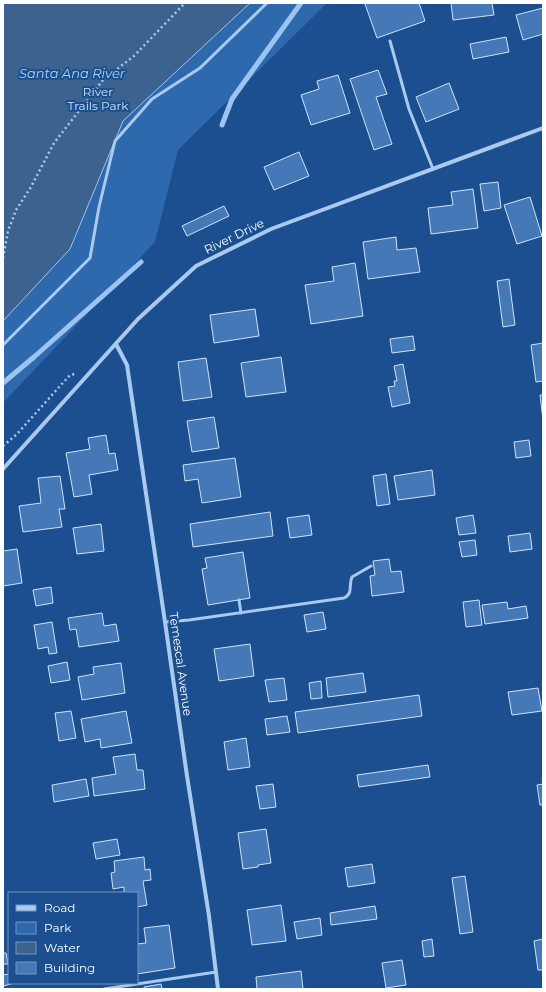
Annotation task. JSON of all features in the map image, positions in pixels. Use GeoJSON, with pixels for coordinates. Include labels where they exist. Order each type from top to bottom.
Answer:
{"type":"FeatureCollection","features":[{"type":"Feature","properties":{"kind":"street","name":"River Drive"},"geometry":{"type":"LineString","coordinates":[[3,469],[138,319],[196,266],[271,229],[543,128]]}},
{"type":"Feature","properties":{"kind":"street","name":"Temescal Avenue"},"geometry":{"type":"LineString","coordinates":[[116,344],[127,365],[209,916],[218,989]]}},
{"type":"Feature","properties":{"kind":"lane"},"geometry":{"type":"LineString","coordinates":[[3,345],[90,258],[99,207],[115,141],[152,99],[200,68],[267,3]]}},
{"type":"Feature","properties":{"kind":"lane"},"geometry":{"type":"LineString","coordinates":[[390,41],[409,109],[433,169]]}},
{"type":"Feature","properties":{"kind":"lane"},"geometry":{"type":"LineString","coordinates":[[166,622],[344,598],[350,594],[352,577],[371,566]]}},
{"type":"Feature","properties":{"kind":"lane"},"geometry":{"type":"LineString","coordinates":[[239,600],[241,613]]}},
{"type":"Feature","properties":{"kind":"lane"},"geometry":{"type":"LineString","coordinates":[[138,984],[216,972]]}},
{"type":"Feature","properties":{"kind":"lane"},"geometry":{"type":"LineString","coordinates":[[104,989],[137,984]]}},
{"type":"Feature","properties":{"kind":"path"},"geometry":{"type":"LineString","coordinates":[[3,258],[8,231],[16,210],[31,187],[54,143],[103,80],[134,56],[185,3]]}},
{"type":"Feature","properties":{"kind":"path"},"geometry":{"type":"LineString","coordinates":[[3,446],[17,434],[70,375],[76,373]]}},
{"type":"Feature","properties":{"kind":"green space","name":"River Trails Park"},"geometry":{"type":"Polygon","coordinates":[[[3,3],[327,3],[178,150],[155,242],[3,403],[3,3]]]}},
{"type":"Feature","properties":{"kind":"water","name":"Santa Ana River"},"geometry":{"type":"Polygon","coordinates":[[[3,3],[250,3],[123,121],[70,249],[3,321],[3,3]]]}},
{"type":"Feature","properties":{"kind":"building"},"geometry":{"type":"Polygon","coordinates":[[[419,3],[425,21],[377,38],[365,4],[419,3]]]}},
{"type":"Feature","properties":{"kind":"building"},"geometry":{"type":"Polygon","coordinates":[[[451,3],[492,3],[494,15],[453,20],[451,3]]]}},
{"type":"Feature","properties":{"kind":"building"},"geometry":{"type":"Polygon","coordinates":[[[543,8],[543,34],[523,40],[516,15],[543,8]]]}},
{"type":"Feature","properties":{"kind":"building"},"geometry":{"type":"Polygon","coordinates":[[[506,37],[509,52],[473,59],[470,44],[506,37]]]}},
{"type":"Feature","properties":{"kind":"building"},"geometry":{"type":"Polygon","coordinates":[[[378,70],[387,94],[376,97],[392,144],[374,150],[350,79],[378,70]]]}},
{"type":"Feature","properties":{"kind":"building"},"geometry":{"type":"Polygon","coordinates":[[[338,75],[350,113],[311,125],[301,95],[319,89],[317,81],[338,75]]]}},
{"type":"Feature","properties":{"kind":"building"},"geometry":{"type":"Polygon","coordinates":[[[449,83],[459,109],[426,122],[416,97],[449,83]]]}},
{"type":"Feature","properties":{"kind":"building"},"geometry":{"type":"Polygon","coordinates":[[[299,152],[309,176],[274,190],[264,167],[299,152]]]}},
{"type":"Feature","properties":{"kind":"building"},"geometry":{"type":"Polygon","coordinates":[[[498,182],[501,208],[484,211],[480,184],[498,182]]]}},
{"type":"Feature","properties":{"kind":"building"},"geometry":{"type":"Polygon","coordinates":[[[473,189],[478,228],[431,234],[428,208],[453,205],[451,192],[473,189]]]}},
{"type":"Feature","properties":{"kind":"building"},"geometry":{"type":"Polygon","coordinates":[[[530,197],[542,236],[517,244],[504,205],[530,197]]]}},
{"type":"Feature","properties":{"kind":"building"},"geometry":{"type":"Polygon","coordinates":[[[224,206],[229,216],[187,236],[182,226],[224,206]]]}},
{"type":"Feature","properties":{"kind":"building"},"geometry":{"type":"Polygon","coordinates":[[[396,237],[397,250],[416,248],[420,272],[368,279],[363,242],[396,237]]]}},
{"type":"Feature","properties":{"kind":"building"},"geometry":{"type":"Polygon","coordinates":[[[355,263],[363,316],[311,324],[305,285],[334,281],[332,267],[355,263]]]}},
{"type":"Feature","properties":{"kind":"building"},"geometry":{"type":"Polygon","coordinates":[[[509,279],[515,325],[503,327],[497,281],[509,279]]]}},
{"type":"Feature","properties":{"kind":"building"},"geometry":{"type":"Polygon","coordinates":[[[255,309],[259,336],[214,343],[210,315],[255,309]]]}},
{"type":"Feature","properties":{"kind":"building"},"geometry":{"type":"Polygon","coordinates":[[[413,336],[415,350],[392,353],[390,339],[413,336]]]}},
{"type":"Feature","properties":{"kind":"building"},"geometry":{"type":"Polygon","coordinates":[[[543,343],[543,381],[536,382],[531,345],[543,343]]]}},
{"type":"Feature","properties":{"kind":"building"},"geometry":{"type":"Polygon","coordinates":[[[281,357],[286,392],[246,397],[241,363],[281,357]]]}},
{"type":"Feature","properties":{"kind":"building"},"geometry":{"type":"Polygon","coordinates":[[[206,358],[212,397],[183,401],[178,362],[206,358]]]}},
{"type":"Feature","properties":{"kind":"building"},"geometry":{"type":"Polygon","coordinates":[[[403,364],[410,403],[392,407],[388,387],[395,386],[394,381],[397,381],[394,366],[403,364]]]}},
{"type":"Feature","properties":{"kind":"building"},"geometry":{"type":"Polygon","coordinates":[[[540,395],[543,395],[543,420],[540,395]]]}},
{"type":"Feature","properties":{"kind":"building"},"geometry":{"type":"Polygon","coordinates":[[[214,417],[219,448],[192,452],[187,421],[214,417]]]}},
{"type":"Feature","properties":{"kind":"building"},"geometry":{"type":"Polygon","coordinates":[[[106,435],[109,454],[115,453],[118,470],[89,475],[92,494],[74,497],[66,453],[90,449],[88,438],[106,435]]]}},
{"type":"Feature","properties":{"kind":"building"},"geometry":{"type":"Polygon","coordinates":[[[529,440],[531,456],[516,458],[514,442],[529,440]]]}},
{"type":"Feature","properties":{"kind":"building"},"geometry":{"type":"Polygon","coordinates":[[[235,458],[241,497],[202,503],[198,479],[185,481],[183,465],[235,458]]]}},
{"type":"Feature","properties":{"kind":"building"},"geometry":{"type":"Polygon","coordinates":[[[432,470],[435,495],[398,500],[394,476],[432,470]]]}},
{"type":"Feature","properties":{"kind":"building"},"geometry":{"type":"Polygon","coordinates":[[[386,474],[390,504],[377,506],[373,476],[386,474]]]}},
{"type":"Feature","properties":{"kind":"building"},"geometry":{"type":"Polygon","coordinates":[[[60,476],[65,509],[59,509],[62,527],[23,532],[19,506],[41,503],[38,478],[60,476]]]}},
{"type":"Feature","properties":{"kind":"building"},"geometry":{"type":"Polygon","coordinates":[[[270,512],[273,536],[193,547],[190,524],[270,512]]]}},
{"type":"Feature","properties":{"kind":"building"},"geometry":{"type":"Polygon","coordinates":[[[309,515],[312,535],[290,538],[287,518],[309,515]]]}},
{"type":"Feature","properties":{"kind":"building"},"geometry":{"type":"Polygon","coordinates":[[[473,515],[476,533],[459,535],[456,518],[473,515]]]}},
{"type":"Feature","properties":{"kind":"building"},"geometry":{"type":"Polygon","coordinates":[[[101,524],[104,551],[77,554],[73,528],[101,524]]]}},
{"type":"Feature","properties":{"kind":"building"},"geometry":{"type":"Polygon","coordinates":[[[530,533],[532,549],[510,552],[508,536],[530,533]]]}},
{"type":"Feature","properties":{"kind":"building"},"geometry":{"type":"Polygon","coordinates":[[[475,540],[477,555],[462,557],[459,542],[475,540]]]}},
{"type":"Feature","properties":{"kind":"building"},"geometry":{"type":"Polygon","coordinates":[[[17,549],[22,583],[3,586],[3,551],[17,549]]]}},
{"type":"Feature","properties":{"kind":"building"},"geometry":{"type":"Polygon","coordinates":[[[243,552],[250,598],[208,605],[202,569],[207,568],[205,558],[243,552]]]}},
{"type":"Feature","properties":{"kind":"building"},"geometry":{"type":"Polygon","coordinates":[[[389,559],[391,572],[401,571],[404,592],[372,596],[370,576],[375,575],[373,561],[389,559]]]}},
{"type":"Feature","properties":{"kind":"building"},"geometry":{"type":"Polygon","coordinates":[[[51,587],[53,603],[36,606],[33,590],[51,587]]]}},
{"type":"Feature","properties":{"kind":"building"},"geometry":{"type":"Polygon","coordinates":[[[479,600],[482,625],[466,627],[463,602],[479,600]]]}},
{"type":"Feature","properties":{"kind":"building"},"geometry":{"type":"Polygon","coordinates":[[[507,602],[508,609],[526,606],[528,618],[485,624],[482,605],[507,602]]]}},
{"type":"Feature","properties":{"kind":"building"},"geometry":{"type":"Polygon","coordinates":[[[323,612],[326,629],[307,632],[304,615],[323,612]]]}},
{"type":"Feature","properties":{"kind":"building"},"geometry":{"type":"Polygon","coordinates":[[[102,613],[104,626],[116,624],[119,641],[79,647],[76,629],[70,630],[68,618],[102,613]]]}},
{"type":"Feature","properties":{"kind":"building"},"geometry":{"type":"Polygon","coordinates":[[[52,622],[57,653],[49,654],[48,647],[38,649],[34,625],[52,622]]]}},
{"type":"Feature","properties":{"kind":"building"},"geometry":{"type":"Polygon","coordinates":[[[250,644],[254,676],[219,681],[214,649],[250,644]]]}},
{"type":"Feature","properties":{"kind":"building"},"geometry":{"type":"Polygon","coordinates":[[[67,662],[70,680],[51,683],[48,666],[67,662]]]}},
{"type":"Feature","properties":{"kind":"building"},"geometry":{"type":"Polygon","coordinates":[[[121,663],[125,693],[82,700],[78,677],[94,674],[93,667],[121,663]]]}},
{"type":"Feature","properties":{"kind":"building"},"geometry":{"type":"Polygon","coordinates":[[[363,673],[366,692],[328,697],[326,678],[363,673]]]}},
{"type":"Feature","properties":{"kind":"building"},"geometry":{"type":"Polygon","coordinates":[[[284,678],[287,700],[269,702],[265,680],[284,678]]]}},
{"type":"Feature","properties":{"kind":"building"},"geometry":{"type":"Polygon","coordinates":[[[321,681],[322,698],[311,699],[309,683],[321,681]]]}},
{"type":"Feature","properties":{"kind":"building"},"geometry":{"type":"Polygon","coordinates":[[[538,688],[542,711],[512,715],[508,692],[538,688]]]}},
{"type":"Feature","properties":{"kind":"building"},"geometry":{"type":"Polygon","coordinates":[[[419,695],[422,716],[298,733],[295,712],[419,695]]]}},
{"type":"Feature","properties":{"kind":"building"},"geometry":{"type":"Polygon","coordinates":[[[71,711],[76,738],[59,741],[55,713],[71,711]]]}},
{"type":"Feature","properties":{"kind":"building"},"geometry":{"type":"Polygon","coordinates":[[[126,711],[132,743],[101,748],[100,739],[85,742],[81,719],[126,711]]]}},
{"type":"Feature","properties":{"kind":"building"},"geometry":{"type":"Polygon","coordinates":[[[287,716],[290,732],[267,735],[265,719],[287,716]]]}},
{"type":"Feature","properties":{"kind":"building"},"geometry":{"type":"Polygon","coordinates":[[[246,738],[250,767],[228,770],[224,742],[246,738]]]}},
{"type":"Feature","properties":{"kind":"building"},"geometry":{"type":"Polygon","coordinates":[[[135,754],[137,770],[143,770],[145,789],[94,796],[92,778],[116,774],[113,757],[135,754]]]}},
{"type":"Feature","properties":{"kind":"building"},"geometry":{"type":"Polygon","coordinates":[[[428,765],[430,777],[359,787],[357,775],[428,765]]]}},
{"type":"Feature","properties":{"kind":"building"},"geometry":{"type":"Polygon","coordinates":[[[86,779],[89,796],[54,802],[52,785],[86,779]]]}},
{"type":"Feature","properties":{"kind":"building"},"geometry":{"type":"Polygon","coordinates":[[[273,784],[276,807],[260,809],[256,786],[273,784]]]}},
{"type":"Feature","properties":{"kind":"building"},"geometry":{"type":"Polygon","coordinates":[[[543,784],[543,805],[540,805],[537,785],[543,784]]]}},
{"type":"Feature","properties":{"kind":"building"},"geometry":{"type":"Polygon","coordinates":[[[266,829],[271,863],[243,869],[238,833],[266,829]]]}},
{"type":"Feature","properties":{"kind":"building"},"geometry":{"type":"Polygon","coordinates":[[[117,839],[120,855],[96,859],[93,843],[117,839]]]}},
{"type":"Feature","properties":{"kind":"building"},"geometry":{"type":"Polygon","coordinates":[[[144,857],[145,870],[150,869],[151,880],[143,881],[147,905],[138,907],[138,892],[124,892],[124,887],[113,889],[111,873],[115,872],[114,861],[144,857]]]}},
{"type":"Feature","properties":{"kind":"building"},"geometry":{"type":"Polygon","coordinates":[[[372,864],[375,883],[348,887],[345,868],[372,864]]]}},
{"type":"Feature","properties":{"kind":"building"},"geometry":{"type":"Polygon","coordinates":[[[465,876],[473,932],[460,934],[452,878],[465,876]]]}},
{"type":"Feature","properties":{"kind":"building"},"geometry":{"type":"Polygon","coordinates":[[[281,905],[286,941],[252,945],[247,910],[281,905]]]}},
{"type":"Feature","properties":{"kind":"building"},"geometry":{"type":"Polygon","coordinates":[[[375,906],[377,919],[331,925],[330,913],[375,906]]]}},
{"type":"Feature","properties":{"kind":"building"},"geometry":{"type":"Polygon","coordinates":[[[320,918],[322,935],[297,939],[294,922],[320,918]]]}},
{"type":"Feature","properties":{"kind":"building"},"geometry":{"type":"Polygon","coordinates":[[[169,925],[175,968],[138,974],[138,944],[146,943],[144,928],[169,925]]]}},
{"type":"Feature","properties":{"kind":"building"},"geometry":{"type":"Polygon","coordinates":[[[432,939],[434,956],[424,957],[422,941],[432,939]]]}},
{"type":"Feature","properties":{"kind":"building"},"geometry":{"type":"Polygon","coordinates":[[[543,939],[543,970],[538,970],[534,941],[543,939]]]}},
{"type":"Feature","properties":{"kind":"building"},"geometry":{"type":"Polygon","coordinates":[[[3,953],[6,953],[8,964],[3,964],[3,953]]]}},
{"type":"Feature","properties":{"kind":"building"},"geometry":{"type":"Polygon","coordinates":[[[402,960],[406,985],[386,988],[382,963],[402,960]]]}},
{"type":"Feature","properties":{"kind":"building"},"geometry":{"type":"Polygon","coordinates":[[[301,971],[303,989],[257,989],[256,977],[301,971]]]}},
{"type":"Feature","properties":{"kind":"building"},"geometry":{"type":"Polygon","coordinates":[[[8,974],[8,984],[11,984],[3,986],[3,975],[8,974]]]}},
{"type":"Feature","properties":{"kind":"building"},"geometry":{"type":"Polygon","coordinates":[[[161,984],[162,989],[144,989],[144,987],[161,984]]]}},
{"type":"Feature","properties":{"kind":"waterway"},"geometry":{"type":"LineString","coordinates":[[222,125],[232,99],[301,3]]}},
{"type":"Feature","properties":{"kind":"waterway"},"geometry":{"type":"LineString","coordinates":[[3,383],[141,262]]}}]}
